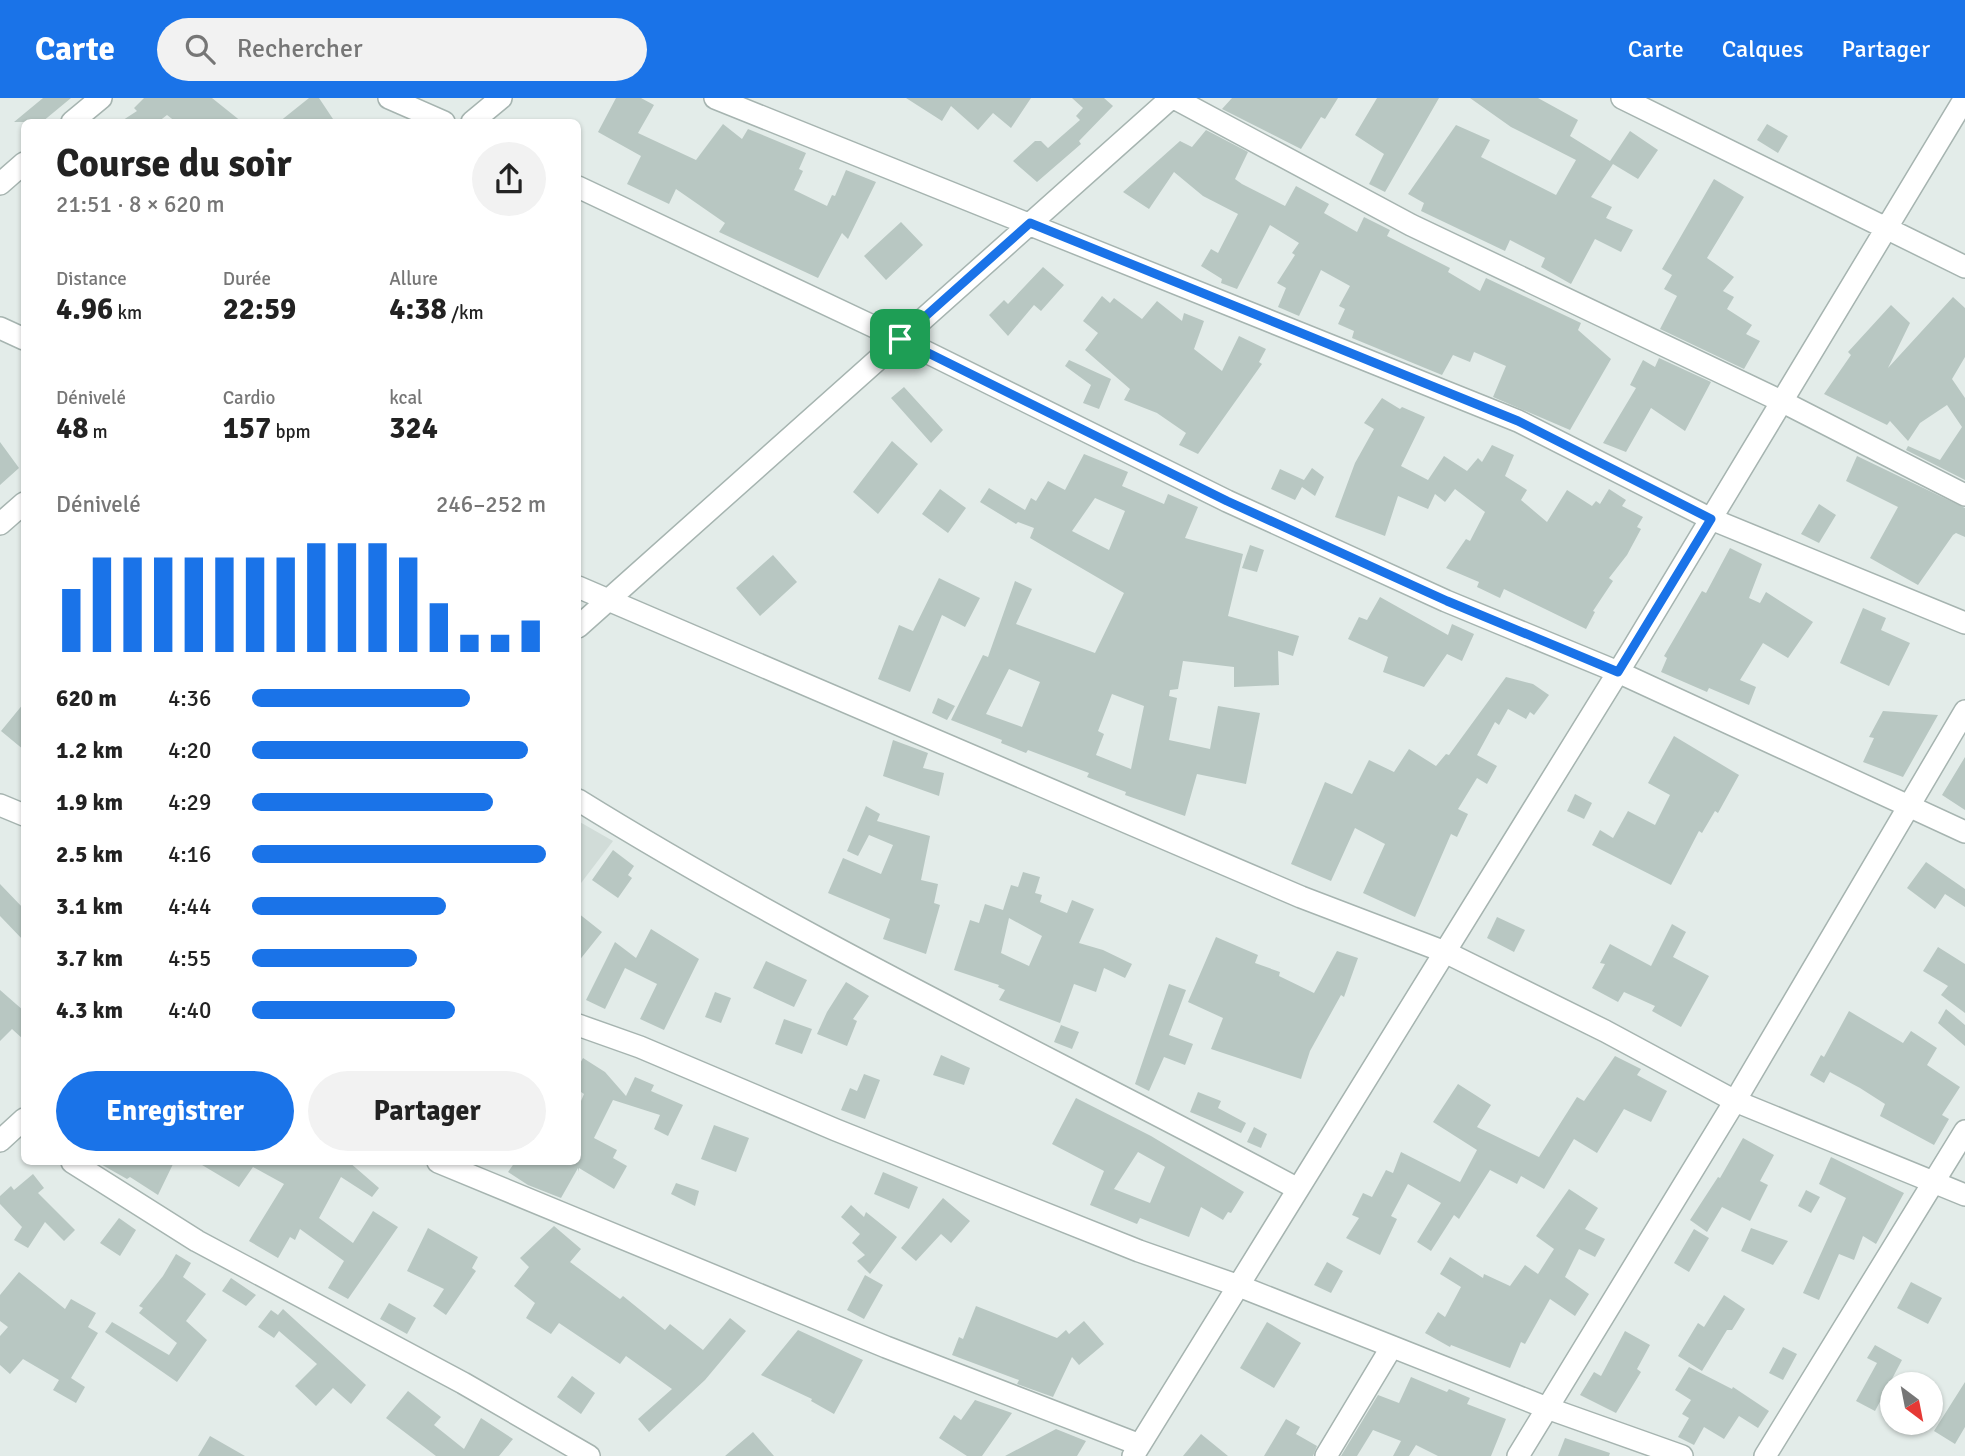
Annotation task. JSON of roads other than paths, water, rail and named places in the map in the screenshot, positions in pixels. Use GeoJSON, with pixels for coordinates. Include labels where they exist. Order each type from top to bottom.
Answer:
{"type":"FeatureCollection","features":[{"type":"Feature","properties":{"kind":"street"},"geometry":{"type":"LineString","coordinates":[[76,119],[101,98]]}},
{"type":"Feature","properties":{"kind":"street"},"geometry":{"type":"LineString","coordinates":[[389,98],[437,119]]}},
{"type":"Feature","properties":{"kind":"street"},"geometry":{"type":"LineString","coordinates":[[476,119],[500,98]]}},
{"type":"Feature","properties":{"kind":"street"},"geometry":{"type":"LineString","coordinates":[[715,98],[1518,421],[1711,519],[1965,623]]}},
{"type":"Feature","properties":{"kind":"street"},"geometry":{"type":"LineString","coordinates":[[581,623],[1172,98],[1411,225],[1783,402],[1965,495]]}},
{"type":"Feature","properties":{"kind":"street"},"geometry":{"type":"LineString","coordinates":[[1622,98],[1965,267]]}},
{"type":"Feature","properties":{"kind":"street"},"geometry":{"type":"LineString","coordinates":[[445,1165],[1137,1450],[1618,672],[1888,230],[1965,98]]}},
{"type":"Feature","properties":{"kind":"street"},"geometry":{"type":"LineString","coordinates":[[0,184],[21,166]]}},
{"type":"Feature","properties":{"kind":"street"},"geometry":{"type":"LineString","coordinates":[[581,188],[900,339],[1227,501],[1447,601],[1618,672],[1965,832]]}},
{"type":"Feature","properties":{"kind":"street"},"geometry":{"type":"LineString","coordinates":[[0,328],[21,338]]}},
{"type":"Feature","properties":{"kind":"street"},"geometry":{"type":"LineString","coordinates":[[0,524],[21,506]]}},
{"type":"Feature","properties":{"kind":"street"},"geometry":{"type":"LineString","coordinates":[[581,588],[1301,897],[1445,952],[1605,1031],[1735,1101],[1965,1195]]}},
{"type":"Feature","properties":{"kind":"street"},"geometry":{"type":"LineString","coordinates":[[1518,1456],[1735,1101],[1965,711]]}},
{"type":"Feature","properties":{"kind":"street"},"geometry":{"type":"LineString","coordinates":[[581,802],[866,966],[1107,1087],[1298,1189]]}},
{"type":"Feature","properties":{"kind":"street"},"geometry":{"type":"LineString","coordinates":[[0,805],[21,815]]}},
{"type":"Feature","properties":{"kind":"street"},"geometry":{"type":"LineString","coordinates":[[581,1026],[640,1047],[836,1130],[1139,1251],[1239,1286],[1547,1408],[1682,1456]]}},
{"type":"Feature","properties":{"kind":"street"},"geometry":{"type":"LineString","coordinates":[[1765,1456],[1965,1131]]}},
{"type":"Feature","properties":{"kind":"street"},"geometry":{"type":"LineString","coordinates":[[77,1165],[197,1241],[463,1383],[589,1456]]}},
{"type":"Feature","properties":{"kind":"street"},"geometry":{"type":"LineString","coordinates":[[1326,1456],[1391,1348]]}}]}
